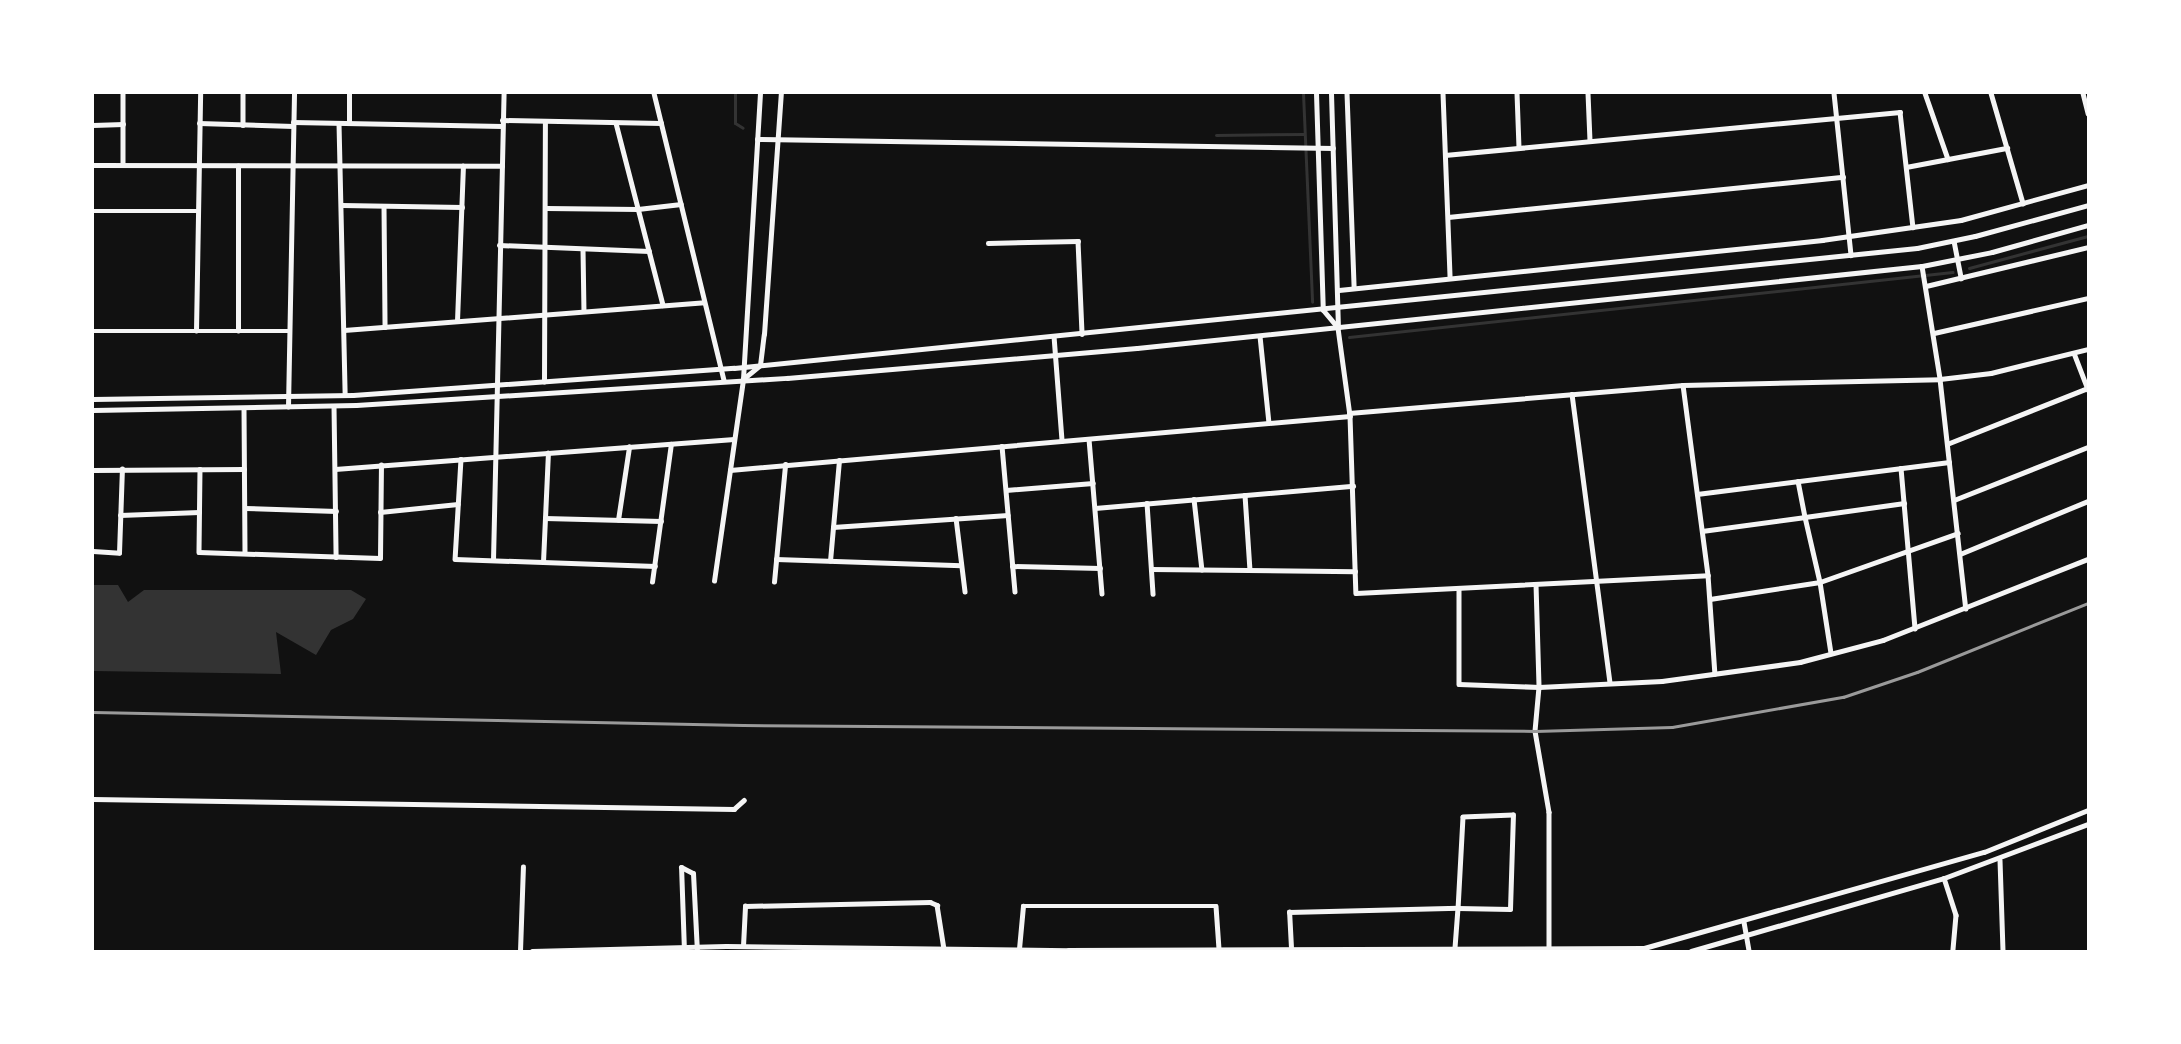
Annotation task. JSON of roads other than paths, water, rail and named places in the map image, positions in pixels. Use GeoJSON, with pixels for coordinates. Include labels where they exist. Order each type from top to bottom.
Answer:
{"type":"FeatureCollection","features":[{"type":"Feature","properties":{"kind":"street"},"geometry":{"type":"LineString","coordinates":[[123,93],[123,165]]}},
{"type":"Feature","properties":{"kind":"street"},"geometry":{"type":"LineString","coordinates":[[196,331],[200,93]]}},
{"type":"Feature","properties":{"kind":"street"},"geometry":{"type":"LineString","coordinates":[[243,93],[243,125]]}},
{"type":"Feature","properties":{"kind":"street"},"geometry":{"type":"LineString","coordinates":[[288,407],[294,93]]}},
{"type":"Feature","properties":{"kind":"street"},"geometry":{"type":"LineString","coordinates":[[349,93],[349,123]]}},
{"type":"Feature","properties":{"kind":"street"},"geometry":{"type":"LineString","coordinates":[[493,560],[504,93]]}},
{"type":"Feature","properties":{"kind":"street"},"geometry":{"type":"LineString","coordinates":[[654,93],[724,380]]}},
{"type":"Feature","properties":{"kind":"street"},"geometry":{"type":"LineString","coordinates":[[714,582],[743,379],[760,93]]}},
{"type":"Feature","properties":{"kind":"street"},"geometry":{"type":"LineString","coordinates":[[743,379],[760,365],[781,93]]}},
{"type":"Feature","properties":{"kind":"street"},"geometry":{"type":"LineString","coordinates":[[1316,93],[1323,310],[1338,328]]}},
{"type":"Feature","properties":{"kind":"street"},"geometry":{"type":"LineString","coordinates":[[1331,93],[1340,308],[1338,328],[1350,415],[1356,593],[1708,574]]}},
{"type":"Feature","properties":{"kind":"street"},"geometry":{"type":"LineString","coordinates":[[1347,93],[1354,287]]}},
{"type":"Feature","properties":{"kind":"street"},"geometry":{"type":"LineString","coordinates":[[1443,93],[1450,278]]}},
{"type":"Feature","properties":{"kind":"street"},"geometry":{"type":"LineString","coordinates":[[1517,93],[1519,148]]}},
{"type":"Feature","properties":{"kind":"street"},"geometry":{"type":"LineString","coordinates":[[1588,93],[1590,141]]}},
{"type":"Feature","properties":{"kind":"street"},"geometry":{"type":"LineString","coordinates":[[1834,93],[1851,255]]}},
{"type":"Feature","properties":{"kind":"street"},"geometry":{"type":"LineString","coordinates":[[1925,93],[1948,159]]}},
{"type":"Feature","properties":{"kind":"street"},"geometry":{"type":"LineString","coordinates":[[1991,93],[2023,203]]}},
{"type":"Feature","properties":{"kind":"street"},"geometry":{"type":"LineString","coordinates":[[2083,93],[2088,113]]}},
{"type":"Feature","properties":{"kind":"street"},"geometry":{"type":"LineString","coordinates":[[1445,155],[1900,112],[1913,227]]}},
{"type":"Feature","properties":{"kind":"street"},"geometry":{"type":"LineString","coordinates":[[502,120],[545,123],[661,123]]}},
{"type":"Feature","properties":{"kind":"street"},"geometry":{"type":"LineString","coordinates":[[199,123],[502,126]]}},
{"type":"Feature","properties":{"kind":"street"},"geometry":{"type":"LineString","coordinates":[[339,123],[342,166],[345,395]]}},
{"type":"Feature","properties":{"kind":"street"},"geometry":{"type":"LineString","coordinates":[[544,382],[545,123]]}},
{"type":"Feature","properties":{"kind":"street"},"geometry":{"type":"LineString","coordinates":[[616,123],[663,305]]}},
{"type":"Feature","properties":{"kind":"street"},"geometry":{"type":"LineString","coordinates":[[93,125],[123,124]]}},
{"type":"Feature","properties":{"kind":"street"},"geometry":{"type":"LineString","coordinates":[[758,139],[1333,148]]}},
{"type":"Feature","properties":{"kind":"street"},"geometry":{"type":"LineString","coordinates":[[1906,167],[2007,148]]}},
{"type":"Feature","properties":{"kind":"street"},"geometry":{"type":"LineString","coordinates":[[93,165],[502,166]]}},
{"type":"Feature","properties":{"kind":"street"},"geometry":{"type":"LineString","coordinates":[[238,166],[238,331]]}},
{"type":"Feature","properties":{"kind":"street"},"geometry":{"type":"LineString","coordinates":[[457,321],[463,166]]}},
{"type":"Feature","properties":{"kind":"street"},"geometry":{"type":"LineString","coordinates":[[1448,217],[1843,177]]}},
{"type":"Feature","properties":{"kind":"street"},"geometry":{"type":"LineString","coordinates":[[1339,290],[1849,236],[1960,220],[2088,185]]}},
{"type":"Feature","properties":{"kind":"street"},"geometry":{"type":"LineString","coordinates":[[546,208],[638,209],[681,204]]}},
{"type":"Feature","properties":{"kind":"street"},"geometry":{"type":"LineString","coordinates":[[342,205],[462,207]]}},
{"type":"Feature","properties":{"kind":"street"},"geometry":{"type":"LineString","coordinates":[[93,399],[345,395],[744,367],[1851,255],[1954,241],[2088,205]]}},
{"type":"Feature","properties":{"kind":"street"},"geometry":{"type":"LineString","coordinates":[[384,206],[385,327]]}},
{"type":"Feature","properties":{"kind":"street"},"geometry":{"type":"LineString","coordinates":[[93,210],[197,211]]}},
{"type":"Feature","properties":{"kind":"street"},"geometry":{"type":"LineString","coordinates":[[93,410],[334,406],[498,396],[1055,355],[1260,336],[1922,266],[2088,225]]}},
{"type":"Feature","properties":{"kind":"street"},"geometry":{"type":"LineString","coordinates":[[988,243],[1078,241],[1082,334]]}},
{"type":"Feature","properties":{"kind":"street"},"geometry":{"type":"LineString","coordinates":[[1954,241],[1961,278]]}},
{"type":"Feature","properties":{"kind":"street"},"geometry":{"type":"LineString","coordinates":[[499,245],[649,251]]}},
{"type":"Feature","properties":{"kind":"street"},"geometry":{"type":"LineString","coordinates":[[1926,286],[2088,246]]}},
{"type":"Feature","properties":{"kind":"street"},"geometry":{"type":"LineString","coordinates":[[583,249],[584,310]]}},
{"type":"Feature","properties":{"kind":"street"},"geometry":{"type":"LineString","coordinates":[[1922,266],[1940,379],[1966,609]]}},
{"type":"Feature","properties":{"kind":"street"},"geometry":{"type":"LineString","coordinates":[[1934,333],[2088,298]]}},
{"type":"Feature","properties":{"kind":"street"},"geometry":{"type":"LineString","coordinates":[[344,330],[704,302]]}},
{"type":"Feature","properties":{"kind":"street"},"geometry":{"type":"LineString","coordinates":[[93,331],[289,331]]}},
{"type":"Feature","properties":{"kind":"street"},"geometry":{"type":"LineString","coordinates":[[1054,336],[1062,441]]}},
{"type":"Feature","properties":{"kind":"street"},"geometry":{"type":"LineString","coordinates":[[1260,336],[1269,423]]}},
{"type":"Feature","properties":{"kind":"street"},"geometry":{"type":"LineString","coordinates":[[730,470],[1683,385],[1940,379],[1991,373],[2088,349]]}},
{"type":"Feature","properties":{"kind":"street"},"geometry":{"type":"LineString","coordinates":[[1947,444],[2088,388],[2074,353]]}},
{"type":"Feature","properties":{"kind":"street"},"geometry":{"type":"LineString","coordinates":[[1683,385],[1708,574],[1715,674]]}},
{"type":"Feature","properties":{"kind":"street"},"geometry":{"type":"LineString","coordinates":[[1572,394],[1610,681]]}},
{"type":"Feature","properties":{"kind":"street"},"geometry":{"type":"LineString","coordinates":[[334,406],[336,557]]}},
{"type":"Feature","properties":{"kind":"street"},"geometry":{"type":"LineString","coordinates":[[244,408],[245,553]]}},
{"type":"Feature","properties":{"kind":"street"},"geometry":{"type":"LineString","coordinates":[[335,469],[734,439]]}},
{"type":"Feature","properties":{"kind":"street"},"geometry":{"type":"LineString","coordinates":[[1089,439],[1102,593]]}},
{"type":"Feature","properties":{"kind":"street"},"geometry":{"type":"LineString","coordinates":[[652,582],[671,444]]}},
{"type":"Feature","properties":{"kind":"street"},"geometry":{"type":"LineString","coordinates":[[1002,446],[1015,591]]}},
{"type":"Feature","properties":{"kind":"street"},"geometry":{"type":"LineString","coordinates":[[618,520],[629,447]]}},
{"type":"Feature","properties":{"kind":"street"},"geometry":{"type":"LineString","coordinates":[[1954,500],[2088,447]]}},
{"type":"Feature","properties":{"kind":"street"},"geometry":{"type":"LineString","coordinates":[[543,562],[548,453]]}},
{"type":"Feature","properties":{"kind":"street"},"geometry":{"type":"LineString","coordinates":[[461,459],[454,559],[655,566]]}},
{"type":"Feature","properties":{"kind":"street"},"geometry":{"type":"LineString","coordinates":[[830,561],[839,460]]}},
{"type":"Feature","properties":{"kind":"street"},"geometry":{"type":"LineString","coordinates":[[1697,494],[1949,462]]}},
{"type":"Feature","properties":{"kind":"street"},"geometry":{"type":"LineString","coordinates":[[200,469],[199,552],[380,558],[381,465]]}},
{"type":"Feature","properties":{"kind":"street"},"geometry":{"type":"LineString","coordinates":[[774,582],[785,465]]}},
{"type":"Feature","properties":{"kind":"street"},"geometry":{"type":"LineString","coordinates":[[1901,468],[1915,628]]}},
{"type":"Feature","properties":{"kind":"street"},"geometry":{"type":"LineString","coordinates":[[93,470],[244,469]]}},
{"type":"Feature","properties":{"kind":"street"},"geometry":{"type":"LineString","coordinates":[[93,551],[119,553],[122,470]]}},
{"type":"Feature","properties":{"kind":"street"},"geometry":{"type":"LineString","coordinates":[[1798,481],[1820,582],[1831,653]]}},
{"type":"Feature","properties":{"kind":"street"},"geometry":{"type":"LineString","coordinates":[[1006,490],[1093,483]]}},
{"type":"Feature","properties":{"kind":"street"},"geometry":{"type":"LineString","coordinates":[[1095,508],[1353,486]]}},
{"type":"Feature","properties":{"kind":"street"},"geometry":{"type":"LineString","coordinates":[[1245,495],[1250,570]]}},
{"type":"Feature","properties":{"kind":"street"},"geometry":{"type":"LineString","coordinates":[[1194,499],[1202,570]]}},
{"type":"Feature","properties":{"kind":"street"},"geometry":{"type":"LineString","coordinates":[[1960,554],[2088,501]]}},
{"type":"Feature","properties":{"kind":"street"},"geometry":{"type":"LineString","coordinates":[[1147,503],[1153,594]]}},
{"type":"Feature","properties":{"kind":"street"},"geometry":{"type":"LineString","coordinates":[[1702,531],[1904,503]]}},
{"type":"Feature","properties":{"kind":"street"},"geometry":{"type":"LineString","coordinates":[[380,512],[458,504]]}},
{"type":"Feature","properties":{"kind":"street"},"geometry":{"type":"LineString","coordinates":[[245,508],[336,511]]}},
{"type":"Feature","properties":{"kind":"street"},"geometry":{"type":"LineString","coordinates":[[120,514],[199,512]]}},
{"type":"Feature","properties":{"kind":"street"},"geometry":{"type":"LineString","coordinates":[[833,527],[1008,515]]}},
{"type":"Feature","properties":{"kind":"street"},"geometry":{"type":"LineString","coordinates":[[545,518],[661,521]]}},
{"type":"Feature","properties":{"kind":"street"},"geometry":{"type":"LineString","coordinates":[[956,518],[965,591]]}},
{"type":"Feature","properties":{"kind":"street"},"geometry":{"type":"LineString","coordinates":[[1710,599],[1820,582],[1908,547],[1958,533]]}},
{"type":"Feature","properties":{"kind":"street"},"geometry":{"type":"LineString","coordinates":[[776,559],[961,565]]}},
{"type":"Feature","properties":{"kind":"street"},"geometry":{"type":"LineString","coordinates":[[1460,588],[1459,684],[1539,687],[1610,681],[1662,681],[1800,662],[1915,628],[2088,559]]}},
{"type":"Feature","properties":{"kind":"street"},"geometry":{"type":"LineString","coordinates":[[1012,566],[1100,568]]}},
{"type":"Feature","properties":{"kind":"street"},"geometry":{"type":"LineString","coordinates":[[1151,569],[1355,571]]}},
{"type":"Feature","properties":{"kind":"street"},"geometry":{"type":"LineString","coordinates":[[1536,584],[1539,687],[1535,731],[1549,812],[1549,947]]}},
{"type":"Feature","properties":{"kind":"street"},"geometry":{"type":"LineString","coordinates":[[93,799],[734,808],[744,800]]}},
{"type":"Feature","properties":{"kind":"street"},"geometry":{"type":"LineString","coordinates":[[532,951],[697,949],[743,946],[1157,950],[1644,948],[1744,922],[1984,852],[2088,810]]}},
{"type":"Feature","properties":{"kind":"street"},"geometry":{"type":"LineString","coordinates":[[2077,814],[2081,827]]}},
{"type":"Feature","properties":{"kind":"street"},"geometry":{"type":"LineString","coordinates":[[1291,948],[1290,912],[1458,908],[1510,909],[1513,815],[1463,817],[1458,908],[1455,948]]}},
{"type":"Feature","properties":{"kind":"street"},"geometry":{"type":"LineString","coordinates":[[1691,951],[1944,878],[2000,860],[2088,824]]}},
{"type":"Feature","properties":{"kind":"street"},"geometry":{"type":"LineString","coordinates":[[2000,860],[2003,951]]}},
{"type":"Feature","properties":{"kind":"street"},"geometry":{"type":"LineString","coordinates":[[520,951],[523,867]]}},
{"type":"Feature","properties":{"kind":"street"},"geometry":{"type":"LineString","coordinates":[[684,949],[681,867],[693,873],[697,949]]}},
{"type":"Feature","properties":{"kind":"street"},"geometry":{"type":"LineString","coordinates":[[1944,878],[1956,915],[1953,951]]}},
{"type":"Feature","properties":{"kind":"street"},"geometry":{"type":"LineString","coordinates":[[743,946],[745,906],[930,902],[937,905],[944,949]]}},
{"type":"Feature","properties":{"kind":"street"},"geometry":{"type":"LineString","coordinates":[[1020,949],[1023,906],[1216,906],[1219,949]]}},
{"type":"Feature","properties":{"kind":"street"},"geometry":{"type":"LineString","coordinates":[[1744,922],[1749,951]]}},
{"type":"Feature","properties":{"kind":"waterway"},"geometry":{"type":"LineString","coordinates":[[735,93],[735,123],[743,128]]}},
{"type":"Feature","properties":{"kind":"waterway"},"geometry":{"type":"LineString","coordinates":[[1303,93],[1312,302]]}},
{"type":"Feature","properties":{"kind":"waterway"},"geometry":{"type":"LineString","coordinates":[[1216,135],[1304,134]]}},
{"type":"Feature","properties":{"kind":"waterway"},"geometry":{"type":"LineString","coordinates":[[1969,268],[2088,236]]}},
{"type":"Feature","properties":{"kind":"waterway"},"geometry":{"type":"LineString","coordinates":[[1349,337],[1953,272]]}},
{"type":"Feature","properties":{"kind":"railway"},"geometry":{"type":"LineString","coordinates":[[93,712],[743,725],[1535,731],[1672,727],[1843,697],[1917,672],[2088,603]]}}]}
